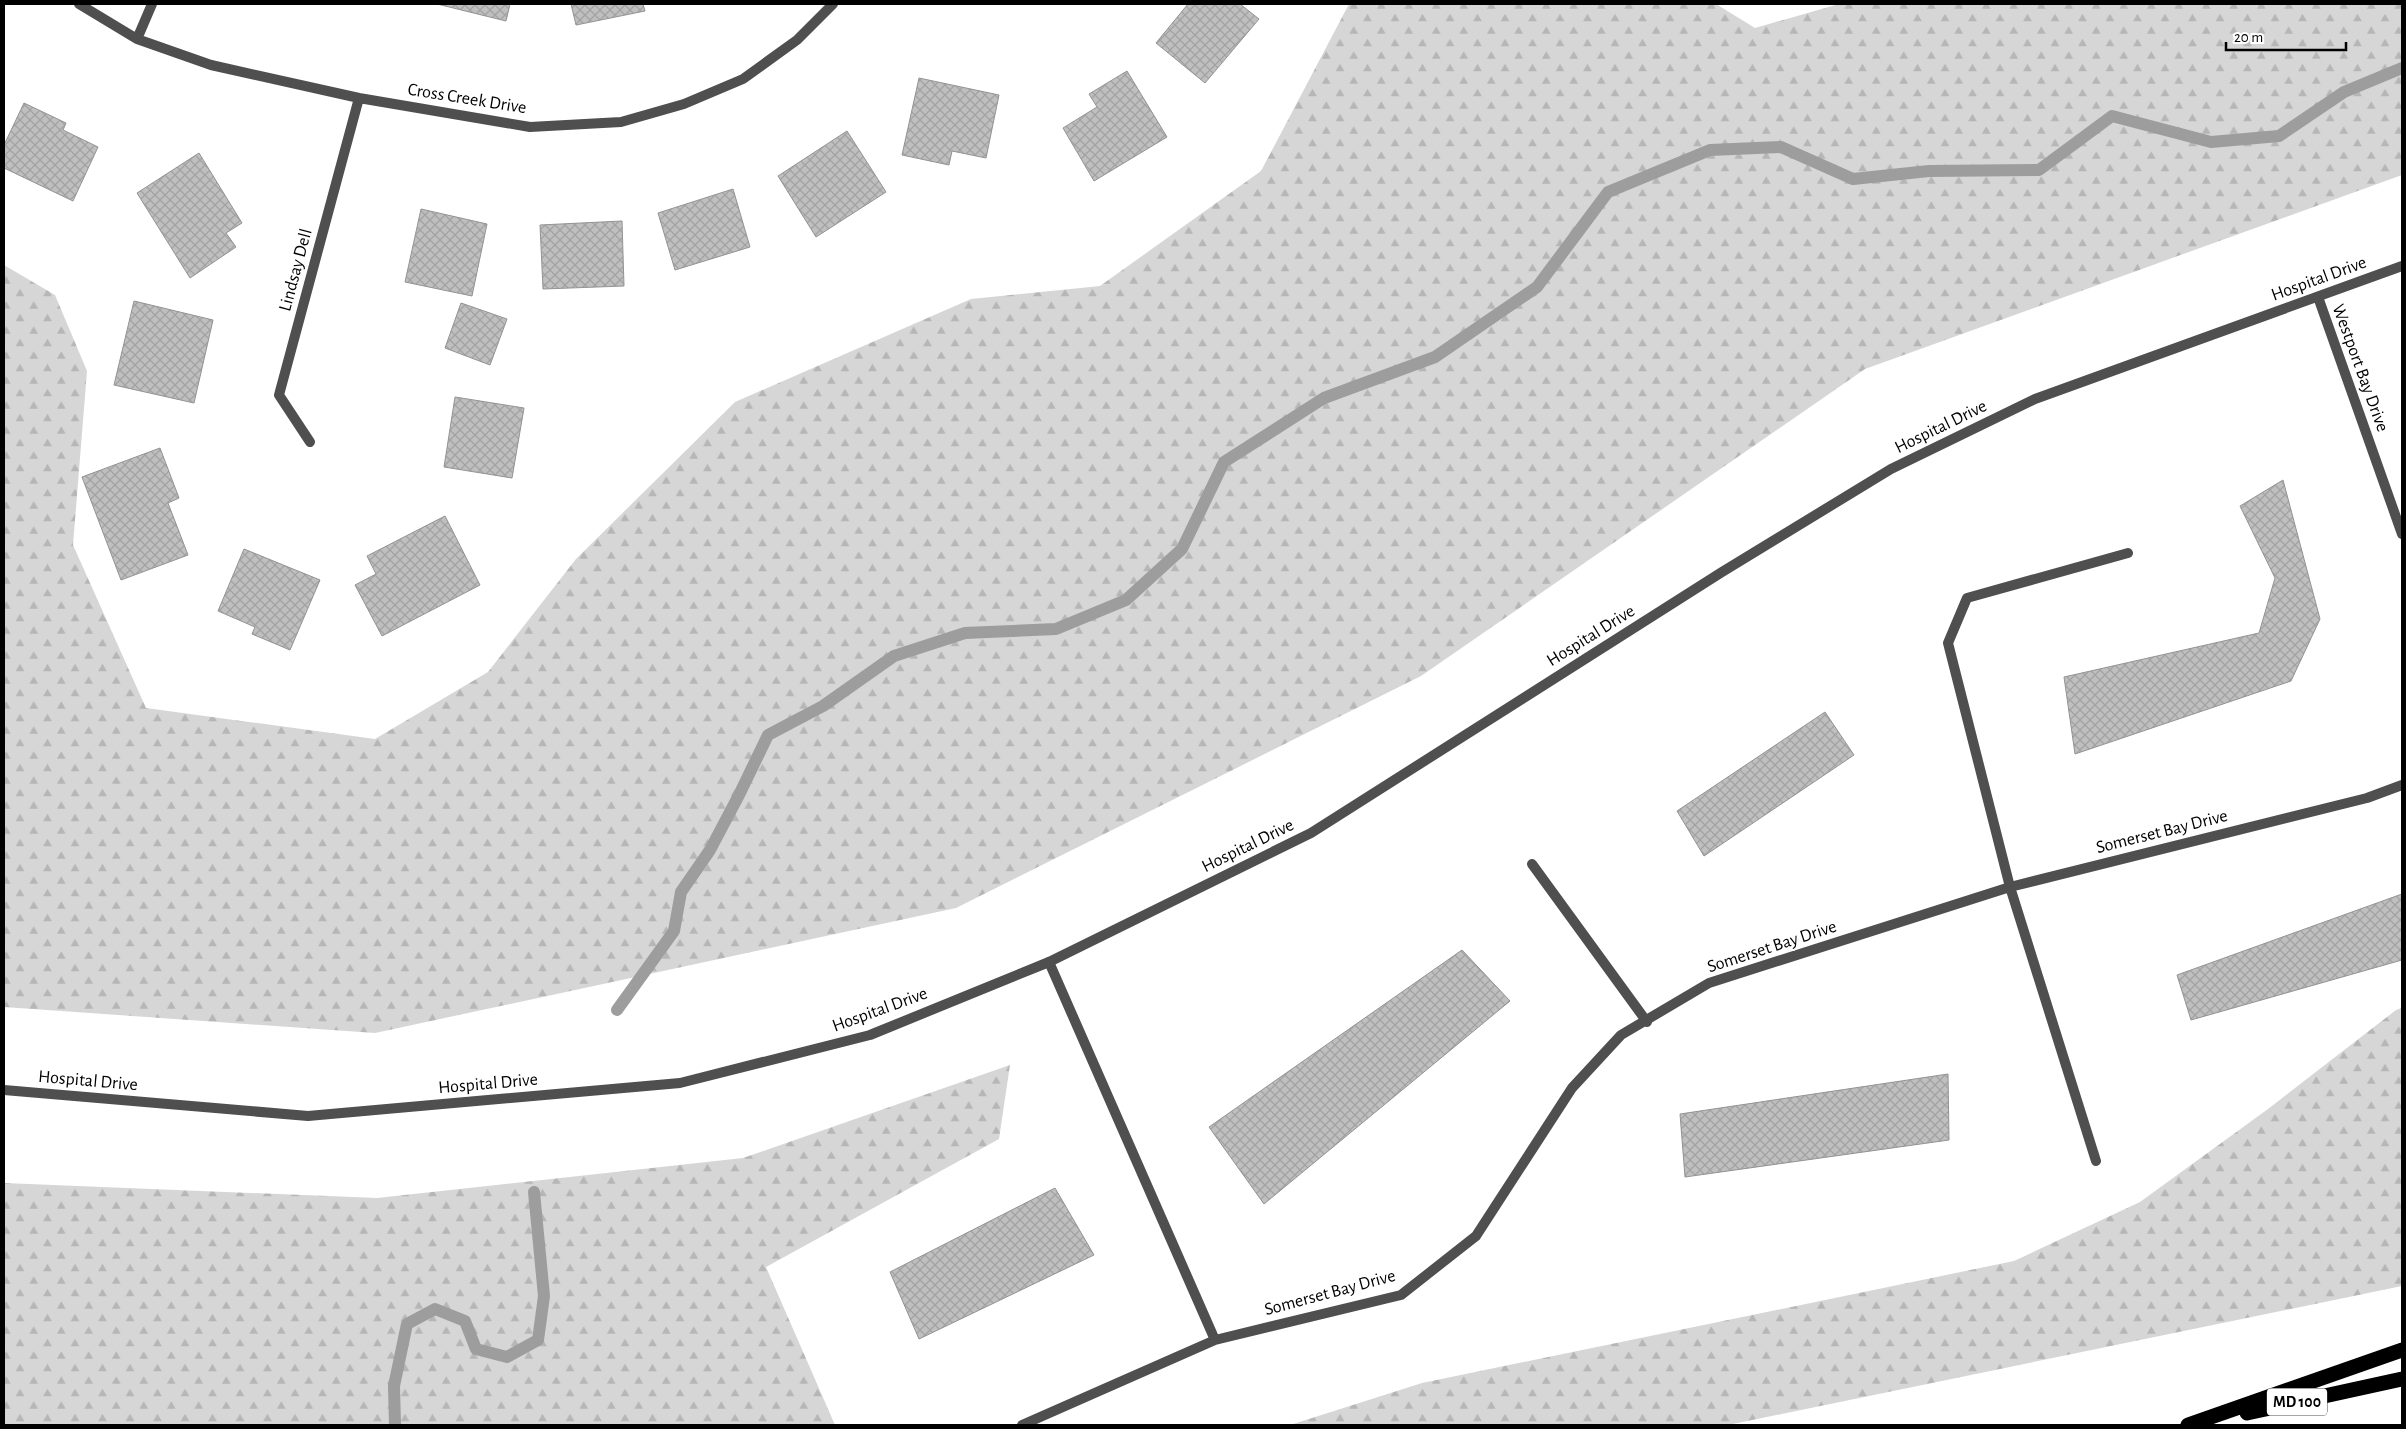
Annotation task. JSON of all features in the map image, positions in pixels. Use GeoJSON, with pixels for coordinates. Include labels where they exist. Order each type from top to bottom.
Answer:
{"type":"FeatureCollection","features":[{"type":"Feature","properties":{"kind":"highway"},"geometry":{"type":"LineString","coordinates":[[2188,1425],[2402,1350]]}},
{"type":"Feature","properties":{"kind":"highway","name":"MD 100"},"geometry":{"type":"LineString","coordinates":[[2193,1425],[2402,1379]]}},
{"type":"Feature","properties":{"kind":"street","name":"Cross Creek Drive"},"geometry":{"type":"LineString","coordinates":[[79,4],[137,39],[211,65],[359,98],[530,127],[621,122],[684,104],[744,79],[797,40],[833,4]]}},
{"type":"Feature","properties":{"kind":"street"},"geometry":{"type":"LineString","coordinates":[[137,39],[152,4]]}},
{"type":"Feature","properties":{"kind":"street","name":"Lindsay Dell"},"geometry":{"type":"LineString","coordinates":[[310,442],[280,395],[359,98]]}},
{"type":"Feature","properties":{"kind":"street","name":"Hospital Drive"},"geometry":{"type":"LineString","coordinates":[[4,1090],[308,1116],[680,1083],[870,1035],[1049,962],[1311,833],[1722,572],[1890,469],[2035,399],[2402,266]]}},
{"type":"Feature","properties":{"kind":"street","name":"Westport Bay Drive"},"geometry":{"type":"LineString","coordinates":[[2318,297],[2402,534]]}},
{"type":"Feature","properties":{"kind":"street"},"geometry":{"type":"LineString","coordinates":[[2096,1161],[2010,887],[1948,643],[1967,598],[2128,553]]}},
{"type":"Feature","properties":{"kind":"street","name":"Somerset Bay Drive"},"geometry":{"type":"LineString","coordinates":[[1022,1425],[1216,1340],[1401,1295],[1476,1236],[1572,1088],[1621,1035],[1647,1022],[1709,983],[2010,887],[2367,798],[2402,785]]}},
{"type":"Feature","properties":{"kind":"street"},"geometry":{"type":"LineString","coordinates":[[1532,864],[1647,1022]]}},
{"type":"Feature","properties":{"kind":"street"},"geometry":{"type":"LineString","coordinates":[[1049,962],[1216,1340]]}},
{"type":"Feature","properties":{"kind":"green space"},"geometry":{"type":"Polygon","coordinates":[[[1349,4],[1716,4],[1755,28],[1839,4],[2402,4],[2402,175],[1865,369],[1421,676],[956,908],[375,1033],[4,1007],[4,265],[55,295],[87,371],[73,545],[146,708],[375,739],[488,672],[576,559],[735,402],[971,299],[1100,286],[1261,171],[1349,4]]]}},
{"type":"Feature","properties":{"kind":"green space"},"geometry":{"type":"Polygon","coordinates":[[[2402,1008],[2402,1286],[1728,1425],[1290,1425],[1422,1383],[2014,1261],[2140,1202],[2268,1109],[2396,1010],[2402,1008]]]}},
{"type":"Feature","properties":{"kind":"green space"},"geometry":{"type":"Polygon","coordinates":[[[1010,1065],[999,1139],[766,1267],[835,1425],[4,1425],[4,1183],[377,1198],[743,1158],[1010,1065]]]}},
{"type":"Feature","properties":{"kind":"building"},"geometry":{"type":"Polygon","coordinates":[[[437,4],[510,4],[506,21],[437,4]]]}},
{"type":"Feature","properties":{"kind":"building"},"geometry":{"type":"Polygon","coordinates":[[[571,4],[643,4],[645,11],[576,25],[571,4]]]}},
{"type":"Feature","properties":{"kind":"building"},"geometry":{"type":"Polygon","coordinates":[[[1188,4],[1240,4],[1259,19],[1205,83],[1156,43],[1188,4]]]}},
{"type":"Feature","properties":{"kind":"building"},"geometry":{"type":"Polygon","coordinates":[[[1127,71],[1167,137],[1094,181],[1063,128],[1097,107],[1089,94],[1127,71]]]}},
{"type":"Feature","properties":{"kind":"building"},"geometry":{"type":"Polygon","coordinates":[[[919,78],[999,95],[986,158],[952,151],[949,165],[902,155],[919,78]]]}},
{"type":"Feature","properties":{"kind":"building"},"geometry":{"type":"Polygon","coordinates":[[[24,103],[66,123],[63,130],[98,147],[73,201],[4,168],[4,145],[24,103]]]}},
{"type":"Feature","properties":{"kind":"building"},"geometry":{"type":"Polygon","coordinates":[[[847,131],[886,192],[816,237],[778,176],[847,131]]]}},
{"type":"Feature","properties":{"kind":"building"},"geometry":{"type":"Polygon","coordinates":[[[199,153],[242,223],[226,233],[236,247],[190,278],[137,193],[199,153]]]}},
{"type":"Feature","properties":{"kind":"building"},"geometry":{"type":"Polygon","coordinates":[[[733,189],[750,247],[675,270],[658,213],[733,189]]]}},
{"type":"Feature","properties":{"kind":"building"},"geometry":{"type":"Polygon","coordinates":[[[421,209],[487,224],[472,296],[405,282],[421,209]]]}},
{"type":"Feature","properties":{"kind":"building"},"geometry":{"type":"Polygon","coordinates":[[[622,221],[624,286],[543,289],[540,225],[622,221]]]}},
{"type":"Feature","properties":{"kind":"building"},"geometry":{"type":"Polygon","coordinates":[[[134,301],[213,320],[194,403],[114,385],[134,301]]]}},
{"type":"Feature","properties":{"kind":"building"},"geometry":{"type":"Polygon","coordinates":[[[461,303],[507,319],[490,365],[445,348],[461,303]]]}},
{"type":"Feature","properties":{"kind":"building"},"geometry":{"type":"Polygon","coordinates":[[[455,397],[524,408],[512,478],[444,467],[455,397]]]}},
{"type":"Feature","properties":{"kind":"building"},"geometry":{"type":"Polygon","coordinates":[[[160,448],[179,498],[168,503],[188,555],[121,580],[82,477],[160,448]]]}},
{"type":"Feature","properties":{"kind":"building"},"geometry":{"type":"Polygon","coordinates":[[[2283,480],[2320,619],[2291,681],[2075,754],[2064,677],[2259,633],[2275,578],[2240,506],[2283,480]]]}},
{"type":"Feature","properties":{"kind":"building"},"geometry":{"type":"Polygon","coordinates":[[[445,516],[480,585],[382,636],[355,585],[376,574],[367,556],[445,516]]]}},
{"type":"Feature","properties":{"kind":"building"},"geometry":{"type":"Polygon","coordinates":[[[244,549],[320,580],[290,650],[252,634],[255,627],[218,611],[244,549]]]}},
{"type":"Feature","properties":{"kind":"building"},"geometry":{"type":"Polygon","coordinates":[[[1825,712],[1854,755],[1704,856],[1677,811],[1825,712]]]}},
{"type":"Feature","properties":{"kind":"building"},"geometry":{"type":"Polygon","coordinates":[[[2402,894],[2402,960],[2191,1020],[2177,975],[2402,894]]]}},
{"type":"Feature","properties":{"kind":"building"},"geometry":{"type":"Polygon","coordinates":[[[1462,950],[1510,1001],[1264,1204],[1209,1127],[1462,950]]]}},
{"type":"Feature","properties":{"kind":"building"},"geometry":{"type":"Polygon","coordinates":[[[1948,1074],[1949,1140],[1685,1177],[1680,1114],[1948,1074]]]}},
{"type":"Feature","properties":{"kind":"building"},"geometry":{"type":"Polygon","coordinates":[[[1055,1188],[1094,1255],[919,1339],[890,1272],[1055,1188]]]}},
{"type":"Feature","properties":{"kind":"waterway"},"geometry":{"type":"LineString","coordinates":[[617,1010],[674,931],[681,892],[710,850],[768,735],[823,706],[894,656],[965,633],[1056,629],[1126,600],[1182,549],[1224,462],[1324,398],[1435,357],[1537,287],[1608,192],[1710,150],[1781,147],[1853,179],[1929,171],[2039,170],[2112,116],[2211,142],[2279,136],[2344,92],[2402,68]]}},
{"type":"Feature","properties":{"kind":"waterway"},"geometry":{"type":"LineString","coordinates":[[395,1425],[394,1386],[407,1324],[435,1309],[465,1321],[476,1349],[507,1357],[538,1340],[544,1296],[534,1192]]}}]}
